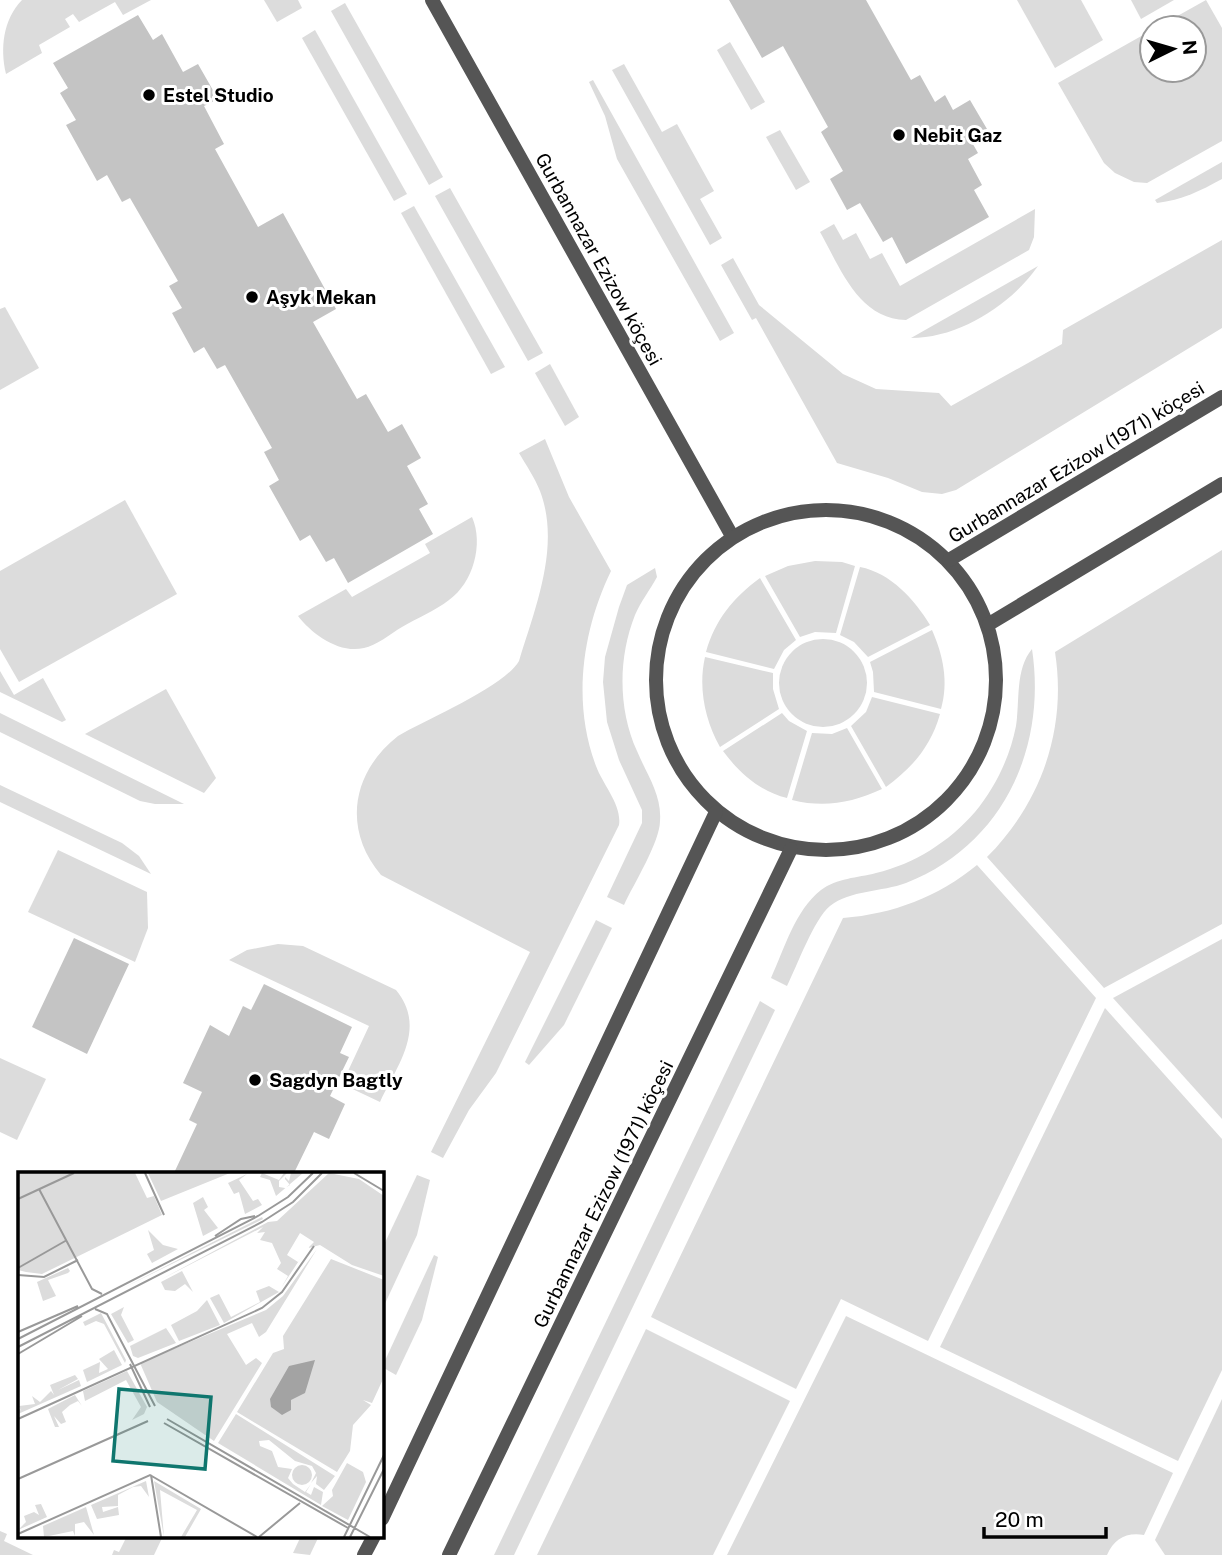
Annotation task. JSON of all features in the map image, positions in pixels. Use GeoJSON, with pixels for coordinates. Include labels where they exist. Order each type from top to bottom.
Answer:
{"type":"FeatureCollection","features":[{"type":"Feature","properties":{"kind":"street","name":"Gurbannazar Ezizow köçesi"},"geometry":{"type":"LineString","coordinates":[[432,0],[732,536]]}},
{"type":"Feature","properties":{"kind":"street","name":"Gurbannazar Ezizow (1971) köçesi"},"geometry":{"type":"LineString","coordinates":[[949,560],[1222,397]]}},
{"type":"Feature","properties":{"kind":"street"},"geometry":{"type":"LineString","coordinates":[[989,624],[1222,484]]}},
{"type":"Feature","properties":{"kind":"street"},"geometry":{"type":"LineString","coordinates":[[814,509],[862,513],[908,529],[949,560],[970,586],[989,624],[997,670],[992,722],[972,771],[938,811],[894,838],[843,852],[791,849],[751,835],[716,812],[682,773],[662,726],[655,675],[664,624],[688,578],[732,536],[767,519],[814,509]]}},
{"type":"Feature","properties":{"kind":"street"},"geometry":{"type":"LineString","coordinates":[[383,1517],[716,812]]}},
{"type":"Feature","properties":{"kind":"street","name":"Gurbannazar Ezizow (1971) köçesi"},"geometry":{"type":"LineString","coordinates":[[449,1555],[791,849]]}},
{"type":"Feature","properties":{"kind":"street"},"geometry":{"type":"LineString","coordinates":[[364,1555],[372,1538]]}},
{"type":"Feature","properties":{"kind":"shaded area"},"geometry":{"type":"Polygon","coordinates":[[[22,0],[151,0],[123,15],[115,2],[79,22],[73,14],[65,19],[70,27],[39,45],[42,53],[6,74],[3,44],[7,25],[22,0]]]}},
{"type":"Feature","properties":{"kind":"shaded area"},"geometry":{"type":"Polygon","coordinates":[[[264,0],[298,0],[302,8],[277,22],[264,0]]]}},
{"type":"Feature","properties":{"kind":"shaded area"},"geometry":{"type":"Polygon","coordinates":[[[1017,0],[1081,0],[1103,40],[1055,68],[1017,0]]]}},
{"type":"Feature","properties":{"kind":"shaded area"},"geometry":{"type":"Polygon","coordinates":[[[1131,0],[1174,0],[1150,14],[1138,14],[1131,0]]]}},
{"type":"Feature","properties":{"kind":"shaded area"},"geometry":{"type":"Polygon","coordinates":[[[1206,0],[1222,28],[1222,141],[1147,183],[1134,182],[1115,173],[1104,163],[1058,83],[1138,38],[1138,84],[1208,84],[1208,14],[1181,14],[1206,0]]]}},
{"type":"Feature","properties":{"kind":"shaded area"},"geometry":{"type":"Polygon","coordinates":[[[345,3],[443,177],[429,185],[331,11],[345,3]]]}},
{"type":"Feature","properties":{"kind":"shaded area"},"geometry":{"type":"Polygon","coordinates":[[[315,30],[407,194],[394,201],[302,38],[315,30]]]}},
{"type":"Feature","properties":{"kind":"shaded area"},"geometry":{"type":"Polygon","coordinates":[[[730,42],[765,102],[751,110],[717,50],[730,42]]]}},
{"type":"Feature","properties":{"kind":"shaded area"},"geometry":{"type":"Polygon","coordinates":[[[624,64],[662,132],[677,124],[714,191],[700,199],[722,238],[710,245],[612,70],[624,64]]]}},
{"type":"Feature","properties":{"kind":"shaded area"},"geometry":{"type":"Polygon","coordinates":[[[593,80],[734,333],[720,341],[617,159],[605,116],[589,82],[593,80]]]}},
{"type":"Feature","properties":{"kind":"shaded area"},"geometry":{"type":"Polygon","coordinates":[[[780,130],[810,182],[796,190],[766,137],[780,130]]]}},
{"type":"Feature","properties":{"kind":"shaded area"},"geometry":{"type":"Polygon","coordinates":[[[1222,162],[1222,179],[1183,197],[1157,203],[1155,200],[1222,162]]]}},
{"type":"Feature","properties":{"kind":"shaded area"},"geometry":{"type":"Polygon","coordinates":[[[450,188],[543,353],[528,361],[435,196],[450,188]]]}},
{"type":"Feature","properties":{"kind":"shaded area"},"geometry":{"type":"Polygon","coordinates":[[[414,206],[505,367],[491,374],[401,213],[414,206]]]}},
{"type":"Feature","properties":{"kind":"shaded area"},"geometry":{"type":"Polygon","coordinates":[[[1035,209],[1034,237],[1029,250],[906,320],[875,311],[863,301],[843,275],[820,232],[834,224],[843,240],[856,233],[870,259],[882,253],[900,286],[1035,209]]]}},
{"type":"Feature","properties":{"kind":"shaded area"},"geometry":{"type":"Polygon","coordinates":[[[1222,240],[1222,328],[956,490],[942,494],[922,492],[888,478],[837,463],[756,318],[752,320],[721,265],[733,258],[759,305],[843,374],[876,389],[939,393],[951,406],[1062,344],[1063,330],[1222,240]]]}},
{"type":"Feature","properties":{"kind":"shaded area"},"geometry":{"type":"Polygon","coordinates":[[[1038,266],[1014,294],[982,317],[947,332],[911,338],[1038,266]]]}},
{"type":"Feature","properties":{"kind":"shaded area"},"geometry":{"type":"Polygon","coordinates":[[[5,307],[39,368],[0,390],[0,309],[5,307]]]}},
{"type":"Feature","properties":{"kind":"shaded area"},"geometry":{"type":"Polygon","coordinates":[[[550,364],[579,417],[565,426],[535,373],[550,364]]]}},
{"type":"Feature","properties":{"kind":"shaded area"},"geometry":{"type":"Polygon","coordinates":[[[545,439],[569,497],[611,571],[601,594],[587,642],[583,692],[589,742],[596,766],[618,810],[619,825],[496,1073],[469,1110],[443,1158],[431,1152],[530,952],[381,875],[361,839],[357,820],[358,802],[370,766],[382,750],[398,736],[498,681],[519,661],[543,577],[548,533],[540,491],[519,453],[545,439]]]}},
{"type":"Feature","properties":{"kind":"shaded area"},"geometry":{"type":"Polygon","coordinates":[[[125,500],[177,594],[19,682],[0,649],[0,571],[125,500]]]}},
{"type":"Feature","properties":{"kind":"shaded area"},"geometry":{"type":"Polygon","coordinates":[[[472,517],[477,539],[476,551],[464,584],[444,604],[378,642],[369,647],[345,648],[318,636],[298,616],[346,589],[352,597],[430,553],[425,544],[472,517]]]}},
{"type":"Feature","properties":{"kind":"shaded area"},"geometry":{"type":"Polygon","coordinates":[[[1222,550],[1222,924],[1104,988],[987,857],[1023,812],[1046,762],[1057,708],[1055,652],[1222,550]]]}},
{"type":"Feature","properties":{"kind":"shaded area"},"geometry":{"type":"Polygon","coordinates":[[[815,561],[842,562],[855,566],[836,633],[815,632],[800,637],[765,576],[788,566],[815,561]]]}},
{"type":"Feature","properties":{"kind":"shaded area"},"geometry":{"type":"Polygon","coordinates":[[[860,567],[892,581],[917,606],[930,625],[868,657],[854,642],[840,635],[860,567]]]}},
{"type":"Feature","properties":{"kind":"shaded area"},"geometry":{"type":"Polygon","coordinates":[[[655,568],[657,577],[637,610],[629,631],[623,683],[626,718],[659,802],[660,821],[651,852],[624,905],[607,897],[642,823],[642,810],[619,760],[607,722],[603,682],[605,657],[627,585],[655,568]]]}},
{"type":"Feature","properties":{"kind":"shaded area"},"geometry":{"type":"Polygon","coordinates":[[[760,578],[796,640],[784,650],[774,669],[706,652],[714,630],[726,610],[760,578]]]}},
{"type":"Feature","properties":{"kind":"shaded area"},"geometry":{"type":"Polygon","coordinates":[[[932,630],[944,669],[945,689],[941,709],[874,692],[870,662],[932,630]]]}},
{"type":"Feature","properties":{"kind":"shaded area"},"geometry":{"type":"Polygon","coordinates":[[[823,639],[840,642],[854,652],[864,666],[867,683],[864,700],[854,714],[840,724],[823,727],[806,724],[792,714],[782,700],[779,683],[782,666],[792,652],[806,642],[823,639]]]}},
{"type":"Feature","properties":{"kind":"shaded area"},"geometry":{"type":"Polygon","coordinates":[[[1032,649],[1035,686],[1032,722],[1024,757],[1011,789],[992,818],[969,844],[940,866],[906,883],[847,897],[830,906],[812,932],[787,986],[771,978],[797,919],[821,890],[840,881],[890,869],[917,858],[954,833],[975,812],[1006,761],[1016,726],[1023,666],[1032,649]]]}},
{"type":"Feature","properties":{"kind":"shaded area"},"geometry":{"type":"Polygon","coordinates":[[[705,657],[773,673],[773,689],[779,709],[720,747],[704,704],[702,680],[705,657]]]}},
{"type":"Feature","properties":{"kind":"shaded area"},"geometry":{"type":"Polygon","coordinates":[[[0,671],[14,695],[43,678],[66,720],[62,722],[0,692],[0,671]]]}},
{"type":"Feature","properties":{"kind":"shaded area"},"geometry":{"type":"Polygon","coordinates":[[[166,689],[216,778],[204,793],[85,734],[166,689]]]}},
{"type":"Feature","properties":{"kind":"shaded area"},"geometry":{"type":"Polygon","coordinates":[[[872,697],[940,714],[932,736],[920,755],[886,787],[851,726],[866,712],[872,697]]]}},
{"type":"Feature","properties":{"kind":"shaded area"},"geometry":{"type":"Polygon","coordinates":[[[0,713],[184,804],[140,801],[0,732],[0,713]]]}},
{"type":"Feature","properties":{"kind":"shaded area"},"geometry":{"type":"Polygon","coordinates":[[[782,713],[789,721],[807,731],[787,798],[751,781],[723,751],[782,713]]]}},
{"type":"Feature","properties":{"kind":"shaded area"},"geometry":{"type":"Polygon","coordinates":[[[847,728],[882,789],[838,803],[815,804],[792,800],[812,733],[832,734],[847,728]]]}},
{"type":"Feature","properties":{"kind":"shaded area"},"geometry":{"type":"Polygon","coordinates":[[[0,785],[122,843],[139,856],[151,874],[0,802],[0,785]]]}},
{"type":"Feature","properties":{"kind":"shaded area"},"geometry":{"type":"Polygon","coordinates":[[[58,850],[147,892],[148,928],[135,962],[28,912],[58,850]]]}},
{"type":"Feature","properties":{"kind":"shaded area"},"geometry":{"type":"Polygon","coordinates":[[[977,865],[1096,998],[928,1341],[841,1299],[796,1389],[651,1317],[843,918],[880,913],[914,902],[947,886],[977,865]]]}},
{"type":"Feature","properties":{"kind":"shaded area"},"geometry":{"type":"Polygon","coordinates":[[[596,920],[612,928],[564,1025],[529,1065],[525,1062],[596,920]]]}},
{"type":"Feature","properties":{"kind":"shaded area"},"geometry":{"type":"Polygon","coordinates":[[[1222,939],[1222,1119],[1113,998],[1222,939]]]}},
{"type":"Feature","properties":{"kind":"shaded area"},"geometry":{"type":"Polygon","coordinates":[[[278,944],[303,946],[396,990],[405,1004],[409,1032],[401,1060],[380,1102],[342,1084],[369,1026],[229,960],[247,950],[278,944]]]}},
{"type":"Feature","properties":{"kind":"shaded area"},"geometry":{"type":"Polygon","coordinates":[[[760,1001],[775,1010],[514,1555],[494,1555],[760,1001]]]}},
{"type":"Feature","properties":{"kind":"shaded area"},"geometry":{"type":"Polygon","coordinates":[[[1105,1008],[1222,1139],[1222,1370],[1178,1461],[940,1347],[1105,1008]]]}},
{"type":"Feature","properties":{"kind":"shaded area"},"geometry":{"type":"Polygon","coordinates":[[[0,1058],[46,1079],[17,1140],[0,1132],[0,1058]]]}},
{"type":"Feature","properties":{"kind":"shaded area"},"geometry":{"type":"Polygon","coordinates":[[[417,1175],[430,1180],[417,1235],[383,1308],[383,1247],[417,1175]]]}},
{"type":"Feature","properties":{"kind":"shaded area"},"geometry":{"type":"Polygon","coordinates":[[[434,1255],[438,1257],[422,1320],[396,1375],[383,1368],[434,1255]]]}},
{"type":"Feature","properties":{"kind":"shaded area"},"geometry":{"type":"Polygon","coordinates":[[[846,1316],[1173,1473],[1144,1535],[1121,1538],[1107,1555],[727,1555],[846,1316]]]}},
{"type":"Feature","properties":{"kind":"shaded area"},"geometry":{"type":"Polygon","coordinates":[[[646,1329],[790,1401],[713,1555],[537,1555],[646,1329]]]}},
{"type":"Feature","properties":{"kind":"shaded area"},"geometry":{"type":"Polygon","coordinates":[[[1222,1399],[1222,1555],[1165,1555],[1155,1540],[1222,1399]]]}},
{"type":"Feature","properties":{"kind":"shaded area"},"geometry":{"type":"Polygon","coordinates":[[[0,1531],[7,1534],[4,1541],[33,1555],[0,1555],[0,1531]]]}},
{"type":"Feature","properties":{"kind":"shaded area"},"geometry":{"type":"Polygon","coordinates":[[[126,1538],[162,1538],[154,1555],[112,1555],[114,1550],[119,1552],[126,1538]]]}},
{"type":"Feature","properties":{"kind":"shaded area"},"geometry":{"type":"Polygon","coordinates":[[[300,1538],[318,1538],[310,1555],[293,1553],[300,1538]]]}},
{"type":"Feature","properties":{"kind":"building","name":"Nebit Gaz"},"geometry":{"type":"Polygon","coordinates":[[[729,0],[866,0],[911,80],[920,75],[935,102],[945,95],[953,110],[970,100],[987,129],[970,139],[978,153],[968,159],[982,185],[974,190],[989,217],[906,264],[892,237],[883,242],[860,203],[847,210],[830,179],[843,171],[821,132],[828,127],[783,46],[762,58],[729,0]]]}},
{"type":"Feature","properties":{"kind":"building","name":"Aşyk Mekan"},"geometry":{"type":"Polygon","coordinates":[[[138,15],[153,40],[162,34],[183,72],[198,64],[218,99],[204,106],[224,144],[215,149],[258,227],[283,213],[336,309],[313,322],[357,399],[366,394],[388,432],[402,424],[421,458],[407,466],[428,504],[419,509],[433,534],[348,583],[334,558],[326,562],[310,535],[300,541],[269,486],[279,480],[264,452],[272,448],[225,365],[217,369],[204,347],[194,353],[172,313],[182,308],[169,286],[178,281],[130,198],[122,202],[107,175],[97,181],[66,125],[76,120],[60,93],[68,88],[53,63],[138,15]]]}},
{"type":"Feature","properties":{"kind":"building"},"geometry":{"type":"Polygon","coordinates":[[[74,938],[129,964],[87,1054],[32,1027],[74,938]]]}},
{"type":"Feature","properties":{"kind":"building","name":"Sagdyn Bagtly"},"geometry":{"type":"Polygon","coordinates":[[[264,984],[352,1027],[340,1053],[349,1057],[330,1096],[345,1104],[329,1139],[314,1132],[294,1172],[174,1172],[197,1124],[189,1120],[202,1092],[183,1083],[210,1025],[229,1036],[243,1006],[251,1010],[264,984]]]}},
{"type":"Feature","properties":{"kind":"place","name":"Estel Studio"},"geometry":{"type":"Point","coordinates":[149,95]}},
{"type":"Feature","properties":{"kind":"place","name":"Nebit Gaz"},"geometry":{"type":"Point","coordinates":[899,135]}},
{"type":"Feature","properties":{"kind":"place","name":"Aşyk Mekan"},"geometry":{"type":"Point","coordinates":[252,297]}},
{"type":"Feature","properties":{"kind":"place","name":"Sagdyn Bagtly"},"geometry":{"type":"Point","coordinates":[255,1080]}}]}
